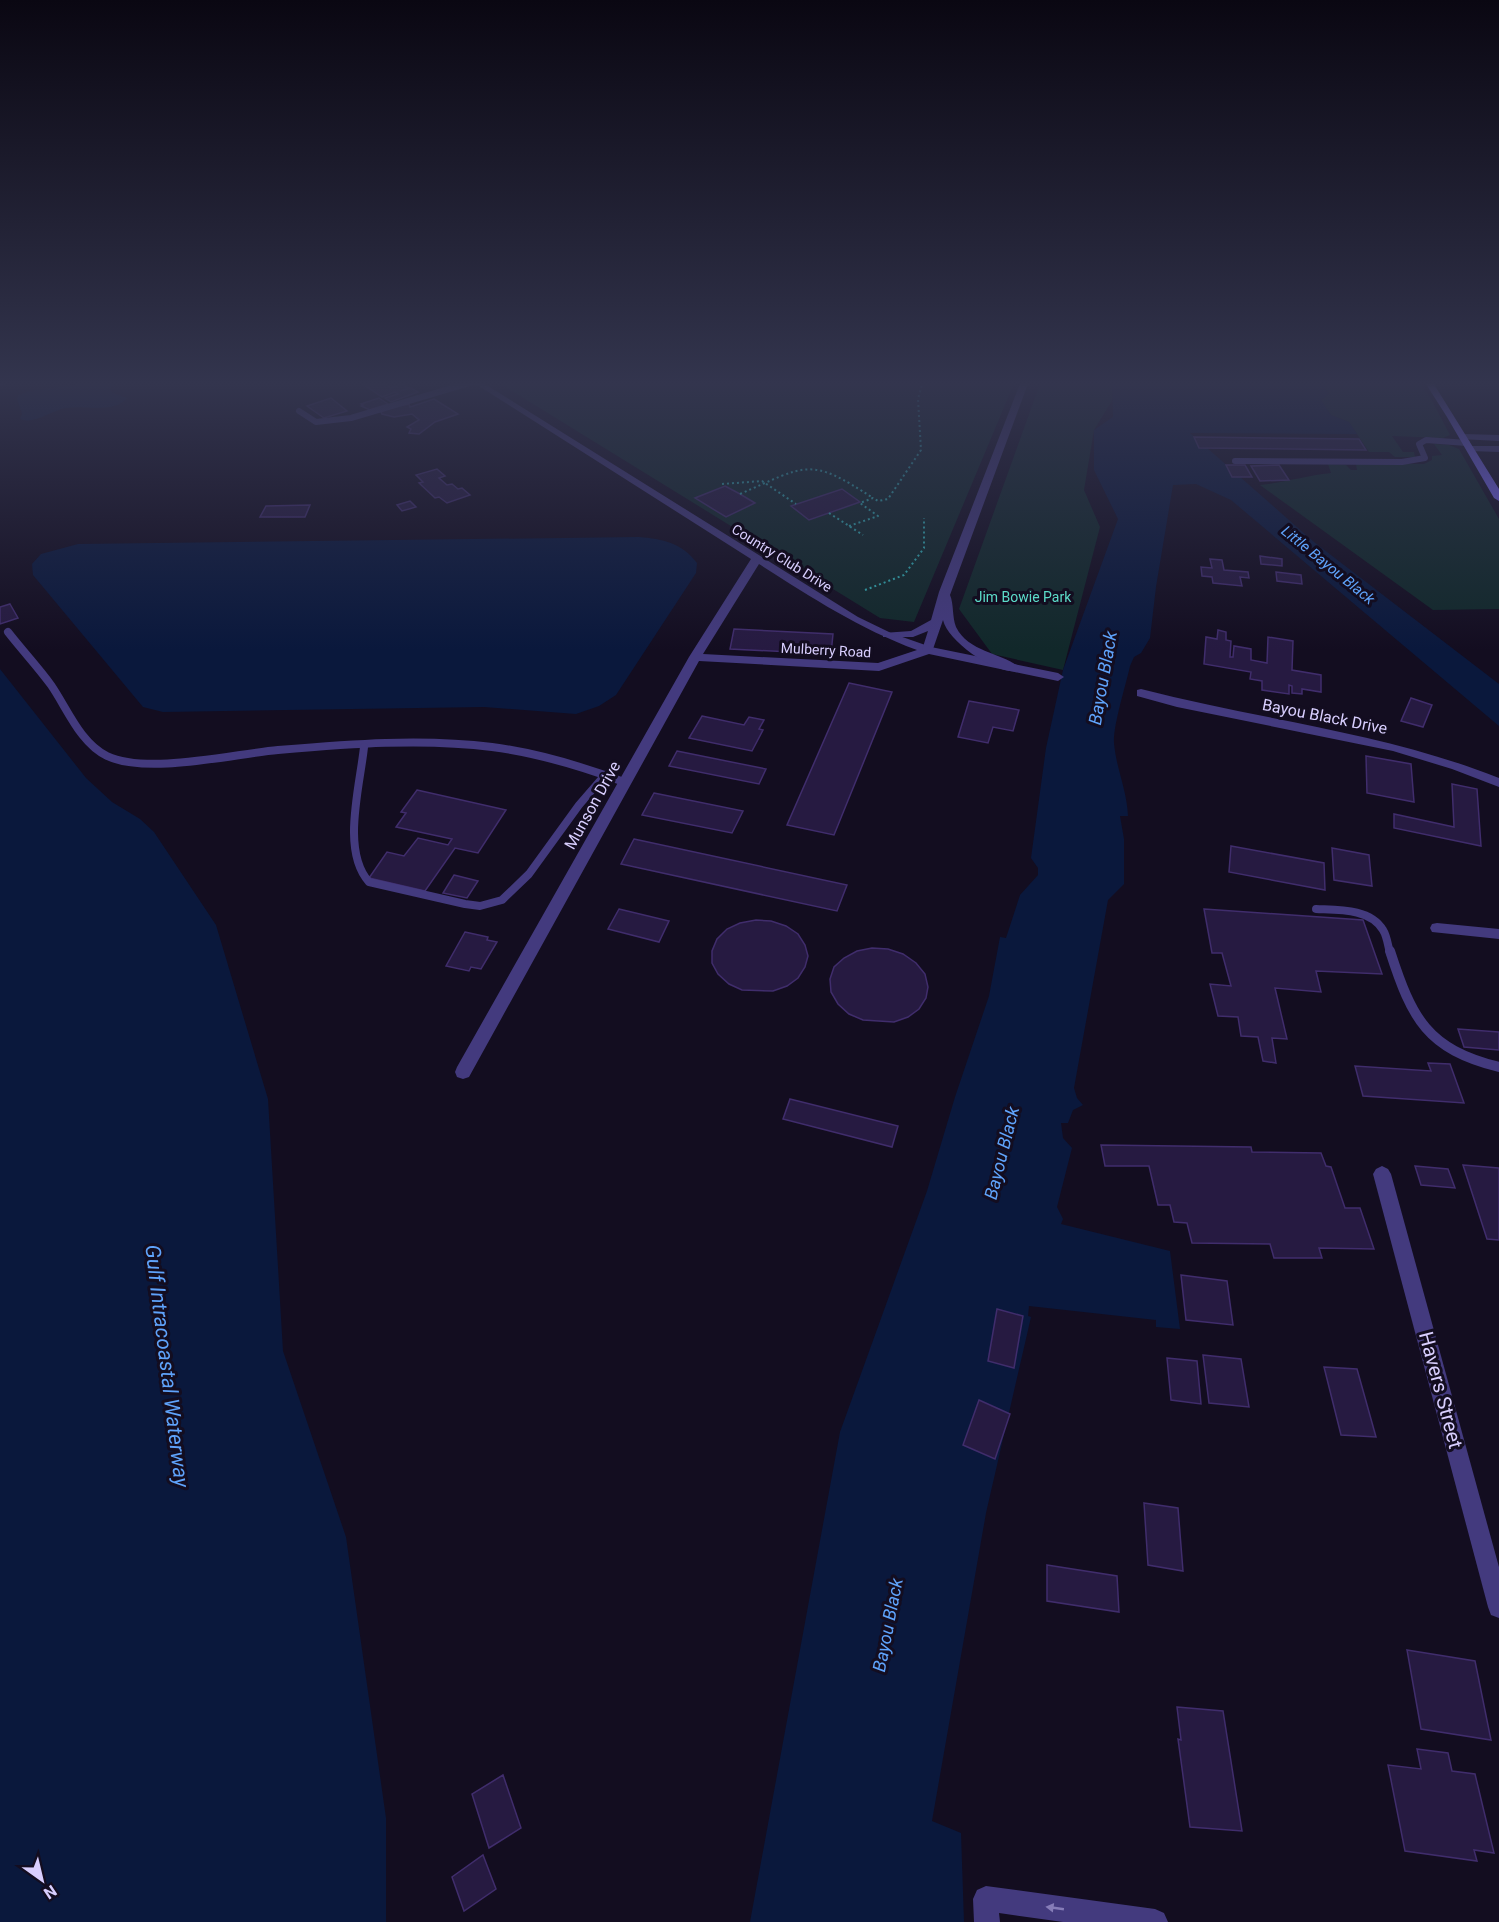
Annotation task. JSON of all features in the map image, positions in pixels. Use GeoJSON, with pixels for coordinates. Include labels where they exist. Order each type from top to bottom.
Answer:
{"type":"FeatureCollection","features":[{"type":"Feature","properties":{"kind":"main road"},"geometry":{"type":"LineString","coordinates":[[1483,471],[1499,498]]}},
{"type":"Feature","properties":{"kind":"street","name":"Country Club Drive"},"geometry":{"type":"LineString","coordinates":[[618,471],[854,619],[886,635],[928,650]]}},
{"type":"Feature","properties":{"kind":"street"},"geometry":{"type":"LineString","coordinates":[[991,471],[945,592],[928,650],[1058,677]]}},
{"type":"Feature","properties":{"kind":"street","name":"Munson Drive"},"geometry":{"type":"LineString","coordinates":[[463,1072],[695,657],[757,558]]}},
{"type":"Feature","properties":{"kind":"street"},"geometry":{"type":"LineString","coordinates":[[945,592],[950,627],[963,641],[989,659],[1014,668]]}},
{"type":"Feature","properties":{"kind":"street"},"geometry":{"type":"LineString","coordinates":[[886,635],[913,634],[936,622]]}},
{"type":"Feature","properties":{"kind":"street","name":"Mulberry Road"},"geometry":{"type":"LineString","coordinates":[[695,657],[879,667],[928,650]]}},
{"type":"Feature","properties":{"kind":"street","name":"Bayou Black Drive"},"geometry":{"type":"LineString","coordinates":[[1141,693],[1177,703],[1395,747],[1457,766],[1499,783]]}},
{"type":"Feature","properties":{"kind":"street"},"geometry":{"type":"LineString","coordinates":[[1437,928],[1499,934]]}},
{"type":"Feature","properties":{"kind":"street","name":"Havers Street"},"geometry":{"type":"LineString","coordinates":[[1382,1174],[1499,1607]]}},
{"type":"Feature","properties":{"kind":"street"},"geometry":{"type":"LineString","coordinates":[[987,1922],[986,1899],[1155,1922]]}},
{"type":"Feature","properties":{"kind":"lane"},"geometry":{"type":"LineString","coordinates":[[8,632],[49,683],[86,738],[100,752],[117,759],[154,762],[264,751],[429,744],[476,745],[553,759],[624,782]]}},
{"type":"Feature","properties":{"kind":"lane"},"geometry":{"type":"LineString","coordinates":[[364,747],[356,812],[356,859],[359,873],[369,882],[480,906],[502,900],[518,887],[579,805],[605,775]]}},
{"type":"Feature","properties":{"kind":"lane"},"geometry":{"type":"LineString","coordinates":[[1316,909],[1356,912],[1376,920],[1383,930],[1407,1002],[1418,1022],[1430,1035],[1454,1052],[1482,1064],[1499,1067]]}},
{"type":"Feature","properties":{"kind":"path"},"geometry":{"type":"LineString","coordinates":[[740,494],[793,471]]}},
{"type":"Feature","properties":{"kind":"path"},"geometry":{"type":"LineString","coordinates":[[827,471],[842,477],[878,501],[888,499],[907,471]]}},
{"type":"Feature","properties":{"kind":"path"},"geometry":{"type":"LineString","coordinates":[[722,484],[753,481],[767,483],[796,504]]}},
{"type":"Feature","properties":{"kind":"path"},"geometry":{"type":"LineString","coordinates":[[849,526],[878,516],[860,503],[873,498]]}},
{"type":"Feature","properties":{"kind":"path"},"geometry":{"type":"LineString","coordinates":[[829,513],[863,535]]}},
{"type":"Feature","properties":{"kind":"path"},"geometry":{"type":"LineString","coordinates":[[865,590],[904,575],[924,548],[924,518]]}},
{"type":"Feature","properties":{"kind":"green space"},"geometry":{"type":"Polygon","coordinates":[[[641,471],[977,471],[914,622],[880,618],[641,471]]]}},
{"type":"Feature","properties":{"kind":"green space","name":"Jim Bowie Park"},"geometry":{"type":"Polygon","coordinates":[[[1009,471],[1087,471],[1084,490],[1100,527],[1063,670],[992,654],[959,609],[1009,471]]]}},
{"type":"Feature","properties":{"kind":"green space"},"geometry":{"type":"Polygon","coordinates":[[[1330,471],[1471,471],[1499,519],[1499,609],[1433,610],[1260,485],[1331,473],[1330,471]]]}},
{"type":"Feature","properties":{"kind":"water"},"geometry":{"type":"Polygon","coordinates":[[[1094,471],[1233,471],[1314,542],[1499,684],[1499,726],[1231,500],[1196,484],[1173,485],[1150,638],[1141,653],[1134,657],[1130,666],[1114,735],[1115,752],[1126,797],[1128,816],[1120,816],[1124,839],[1124,884],[1108,900],[1074,1088],[1077,1098],[1083,1105],[1073,1110],[1068,1123],[1061,1123],[1063,1138],[1072,1148],[1057,1207],[1063,1219],[1061,1224],[1170,1251],[1180,1329],[1156,1327],[1156,1320],[1029,1306],[1028,1316],[1031,1317],[986,1513],[932,1821],[961,1833],[964,1922],[750,1922],[840,1432],[927,1191],[989,996],[1000,937],[1006,938],[1020,895],[1038,875],[1038,868],[1031,858],[1046,748],[1063,670],[1118,519],[1094,471]]]}},
{"type":"Feature","properties":{"kind":"water"},"geometry":{"type":"Polygon","coordinates":[[[639,537],[671,543],[685,551],[697,563],[696,573],[616,695],[599,706],[576,714],[484,707],[163,712],[143,707],[33,575],[32,564],[41,554],[78,544],[639,537]]]}},
{"type":"Feature","properties":{"kind":"water","name":"Gulf Intracoastal Waterway"},"geometry":{"type":"Polygon","coordinates":[[[0,669],[86,778],[112,802],[140,819],[154,832],[216,925],[268,1099],[283,1351],[346,1537],[386,1818],[386,1922],[0,1922],[0,669]]]}},
{"type":"Feature","properties":{"kind":"building"},"geometry":{"type":"Polygon","coordinates":[[[439,471],[445,476],[439,478],[447,485],[452,484],[458,489],[462,488],[470,495],[447,503],[439,497],[435,498],[419,483],[423,482],[416,475],[439,471]]]}},
{"type":"Feature","properties":{"kind":"building"},"geometry":{"type":"Polygon","coordinates":[[[1229,471],[1248,471],[1252,477],[1232,477],[1229,471]]]}},
{"type":"Feature","properties":{"kind":"building"},"geometry":{"type":"Polygon","coordinates":[[[1254,471],[1283,471],[1289,480],[1260,481],[1254,471]]]}},
{"type":"Feature","properties":{"kind":"building"},"geometry":{"type":"Polygon","coordinates":[[[725,486],[755,503],[726,517],[695,498],[725,486]]]}},
{"type":"Feature","properties":{"kind":"building"},"geometry":{"type":"Polygon","coordinates":[[[842,489],[860,502],[809,520],[791,506],[842,489]]]}},
{"type":"Feature","properties":{"kind":"building"},"geometry":{"type":"Polygon","coordinates":[[[410,501],[416,507],[402,511],[397,505],[410,501]]]}},
{"type":"Feature","properties":{"kind":"building"},"geometry":{"type":"Polygon","coordinates":[[[310,505],[305,517],[260,517],[266,506],[310,505]]]}},
{"type":"Feature","properties":{"kind":"building"},"geometry":{"type":"Polygon","coordinates":[[[1260,556],[1282,559],[1282,566],[1261,564],[1260,556]]]}},
{"type":"Feature","properties":{"kind":"building"},"geometry":{"type":"Polygon","coordinates":[[[1210,559],[1222,560],[1224,570],[1248,572],[1249,578],[1240,577],[1242,586],[1213,583],[1212,577],[1202,576],[1201,567],[1212,568],[1210,559]]]}},
{"type":"Feature","properties":{"kind":"building"},"geometry":{"type":"Polygon","coordinates":[[[1276,572],[1301,575],[1302,584],[1277,581],[1276,572]]]}},
{"type":"Feature","properties":{"kind":"building"},"geometry":{"type":"Polygon","coordinates":[[[10,604],[18,618],[0,624],[0,607],[10,604]]]}},
{"type":"Feature","properties":{"kind":"building"},"geometry":{"type":"Polygon","coordinates":[[[734,629],[833,634],[831,654],[730,649],[734,629]]]}},
{"type":"Feature","properties":{"kind":"building"},"geometry":{"type":"Polygon","coordinates":[[[1218,630],[1226,632],[1226,640],[1231,641],[1230,657],[1233,657],[1234,646],[1251,649],[1251,660],[1267,663],[1268,637],[1293,641],[1292,670],[1321,675],[1321,692],[1302,689],[1302,694],[1292,693],[1292,686],[1289,685],[1289,694],[1262,690],[1262,681],[1250,679],[1251,672],[1204,664],[1206,637],[1217,639],[1218,630]]]}},
{"type":"Feature","properties":{"kind":"building"},"geometry":{"type":"Polygon","coordinates":[[[849,683],[892,692],[834,835],[787,825],[849,683]]]}},
{"type":"Feature","properties":{"kind":"building"},"geometry":{"type":"Polygon","coordinates":[[[1411,698],[1432,705],[1423,727],[1401,721],[1411,698]]]}},
{"type":"Feature","properties":{"kind":"building"},"geometry":{"type":"Polygon","coordinates":[[[969,701],[1019,710],[1013,731],[993,727],[988,743],[958,737],[969,701]]]}},
{"type":"Feature","properties":{"kind":"building"},"geometry":{"type":"Polygon","coordinates":[[[702,716],[744,725],[749,717],[764,720],[759,729],[763,730],[752,751],[689,738],[702,716]]]}},
{"type":"Feature","properties":{"kind":"building"},"geometry":{"type":"Polygon","coordinates":[[[677,751],[766,769],[759,784],[669,766],[677,751]]]}},
{"type":"Feature","properties":{"kind":"building"},"geometry":{"type":"Polygon","coordinates":[[[1366,756],[1411,764],[1414,802],[1367,793],[1366,756]]]}},
{"type":"Feature","properties":{"kind":"building"},"geometry":{"type":"Polygon","coordinates":[[[1452,784],[1477,789],[1481,846],[1394,828],[1394,814],[1454,827],[1452,784]]]}},
{"type":"Feature","properties":{"kind":"building"},"geometry":{"type":"Polygon","coordinates":[[[417,790],[506,810],[478,853],[455,848],[425,891],[369,878],[387,852],[404,856],[418,838],[448,845],[452,839],[396,827],[406,813],[401,812],[417,790]]]}},
{"type":"Feature","properties":{"kind":"building"},"geometry":{"type":"Polygon","coordinates":[[[654,793],[743,811],[732,833],[642,815],[654,793]]]}},
{"type":"Feature","properties":{"kind":"building"},"geometry":{"type":"Polygon","coordinates":[[[634,839],[847,885],[837,911],[621,864],[634,839]]]}},
{"type":"Feature","properties":{"kind":"building"},"geometry":{"type":"Polygon","coordinates":[[[1231,846],[1324,863],[1325,890],[1229,872],[1231,846]]]}},
{"type":"Feature","properties":{"kind":"building"},"geometry":{"type":"Polygon","coordinates":[[[1332,848],[1369,855],[1372,886],[1334,880],[1332,848]]]}},
{"type":"Feature","properties":{"kind":"building"},"geometry":{"type":"Polygon","coordinates":[[[454,875],[478,881],[467,898],[443,893],[454,875]]]}},
{"type":"Feature","properties":{"kind":"building"},"geometry":{"type":"Polygon","coordinates":[[[619,909],[669,921],[659,942],[608,929],[619,909]]]}},
{"type":"Feature","properties":{"kind":"building"},"geometry":{"type":"Polygon","coordinates":[[[1204,909],[1363,920],[1382,974],[1316,971],[1321,992],[1275,988],[1287,1039],[1272,1038],[1276,1063],[1263,1061],[1258,1037],[1241,1036],[1238,1017],[1218,1016],[1210,984],[1231,986],[1222,953],[1212,953],[1204,909]]]}},
{"type":"Feature","properties":{"kind":"building"},"geometry":{"type":"Polygon","coordinates":[[[756,920],[771,921],[786,926],[798,934],[805,945],[808,956],[805,967],[798,978],[787,986],[773,991],[742,990],[729,984],[718,974],[712,963],[712,951],[717,939],[727,929],[740,923],[756,920]]]}},
{"type":"Feature","properties":{"kind":"building"},"geometry":{"type":"Polygon","coordinates":[[[465,932],[488,937],[487,940],[497,942],[481,969],[471,967],[469,971],[446,966],[465,932]]]}},
{"type":"Feature","properties":{"kind":"building"},"geometry":{"type":"Polygon","coordinates":[[[872,948],[888,949],[903,954],[916,963],[925,974],[928,987],[926,998],[919,1009],[908,1017],[894,1022],[863,1020],[849,1014],[838,1004],[831,992],[830,979],[834,967],[857,951],[872,948]]]}},
{"type":"Feature","properties":{"kind":"building"},"geometry":{"type":"Polygon","coordinates":[[[1458,1029],[1499,1032],[1499,1050],[1464,1047],[1458,1029]]]}},
{"type":"Feature","properties":{"kind":"building"},"geometry":{"type":"Polygon","coordinates":[[[1428,1063],[1450,1064],[1464,1103],[1363,1096],[1355,1066],[1431,1071],[1428,1063]]]}},
{"type":"Feature","properties":{"kind":"building"},"geometry":{"type":"Polygon","coordinates":[[[790,1099],[898,1126],[892,1147],[783,1119],[790,1099]]]}},
{"type":"Feature","properties":{"kind":"building"},"geometry":{"type":"Polygon","coordinates":[[[1101,1145],[1251,1147],[1252,1152],[1321,1153],[1326,1166],[1331,1167],[1345,1208],[1360,1208],[1374,1249],[1319,1248],[1322,1258],[1274,1258],[1270,1244],[1192,1243],[1187,1223],[1174,1222],[1170,1205],[1158,1205],[1149,1166],[1105,1166],[1101,1145]]]}},
{"type":"Feature","properties":{"kind":"building"},"geometry":{"type":"Polygon","coordinates":[[[1463,1165],[1499,1168],[1499,1240],[1487,1239],[1463,1165]]]}},
{"type":"Feature","properties":{"kind":"building"},"geometry":{"type":"Polygon","coordinates":[[[1415,1166],[1448,1169],[1455,1188],[1421,1185],[1415,1166]]]}},
{"type":"Feature","properties":{"kind":"building"},"geometry":{"type":"Polygon","coordinates":[[[1181,1275],[1227,1281],[1233,1325],[1186,1320],[1181,1275]]]}},
{"type":"Feature","properties":{"kind":"building"},"geometry":{"type":"Polygon","coordinates":[[[997,1309],[1023,1316],[1014,1368],[988,1361],[997,1309]]]}},
{"type":"Feature","properties":{"kind":"building"},"geometry":{"type":"Polygon","coordinates":[[[1203,1355],[1241,1359],[1249,1407],[1209,1403],[1203,1355]]]}},
{"type":"Feature","properties":{"kind":"building"},"geometry":{"type":"Polygon","coordinates":[[[1167,1358],[1197,1361],[1201,1404],[1171,1400],[1167,1358]]]}},
{"type":"Feature","properties":{"kind":"building"},"geometry":{"type":"Polygon","coordinates":[[[1324,1367],[1357,1369],[1376,1437],[1341,1435],[1324,1367]]]}},
{"type":"Feature","properties":{"kind":"building"},"geometry":{"type":"Polygon","coordinates":[[[979,1400],[1010,1414],[995,1459],[963,1445],[979,1400]]]}},
{"type":"Feature","properties":{"kind":"building"},"geometry":{"type":"Polygon","coordinates":[[[1144,1503],[1178,1508],[1183,1571],[1148,1565],[1144,1503]]]}},
{"type":"Feature","properties":{"kind":"building"},"geometry":{"type":"Polygon","coordinates":[[[1047,1565],[1117,1576],[1119,1612],[1047,1601],[1047,1565]]]}},
{"type":"Feature","properties":{"kind":"building"},"geometry":{"type":"Polygon","coordinates":[[[1407,1650],[1475,1661],[1491,1740],[1421,1729],[1407,1650]]]}},
{"type":"Feature","properties":{"kind":"building"},"geometry":{"type":"Polygon","coordinates":[[[1177,1707],[1223,1711],[1242,1831],[1190,1827],[1178,1739],[1181,1740],[1177,1707]]]}},
{"type":"Feature","properties":{"kind":"building"},"geometry":{"type":"Polygon","coordinates":[[[1417,1749],[1448,1753],[1452,1771],[1475,1774],[1494,1853],[1474,1850],[1477,1861],[1405,1851],[1388,1765],[1421,1769],[1417,1749]]]}},
{"type":"Feature","properties":{"kind":"building"},"geometry":{"type":"Polygon","coordinates":[[[503,1775],[521,1828],[489,1848],[472,1794],[503,1775]]]}},
{"type":"Feature","properties":{"kind":"building"},"geometry":{"type":"Polygon","coordinates":[[[483,1855],[496,1889],[464,1911],[452,1877],[483,1855]]]}},
{"type":"Feature","properties":{"kind":"water label","name":"Little Bayou Black"},"geometry":{"type":"Point","coordinates":[1328,565]}},
{"type":"Feature","properties":{"kind":"water label","name":"Bayou Black"},"geometry":{"type":"Point","coordinates":[1103,678]}},
{"type":"Feature","properties":{"kind":"water label","name":"Bayou Black"},"geometry":{"type":"Point","coordinates":[1002,1153]}},
{"type":"Feature","properties":{"kind":"water label","name":"Bayou Black"},"geometry":{"type":"Point","coordinates":[888,1625]}}]}
